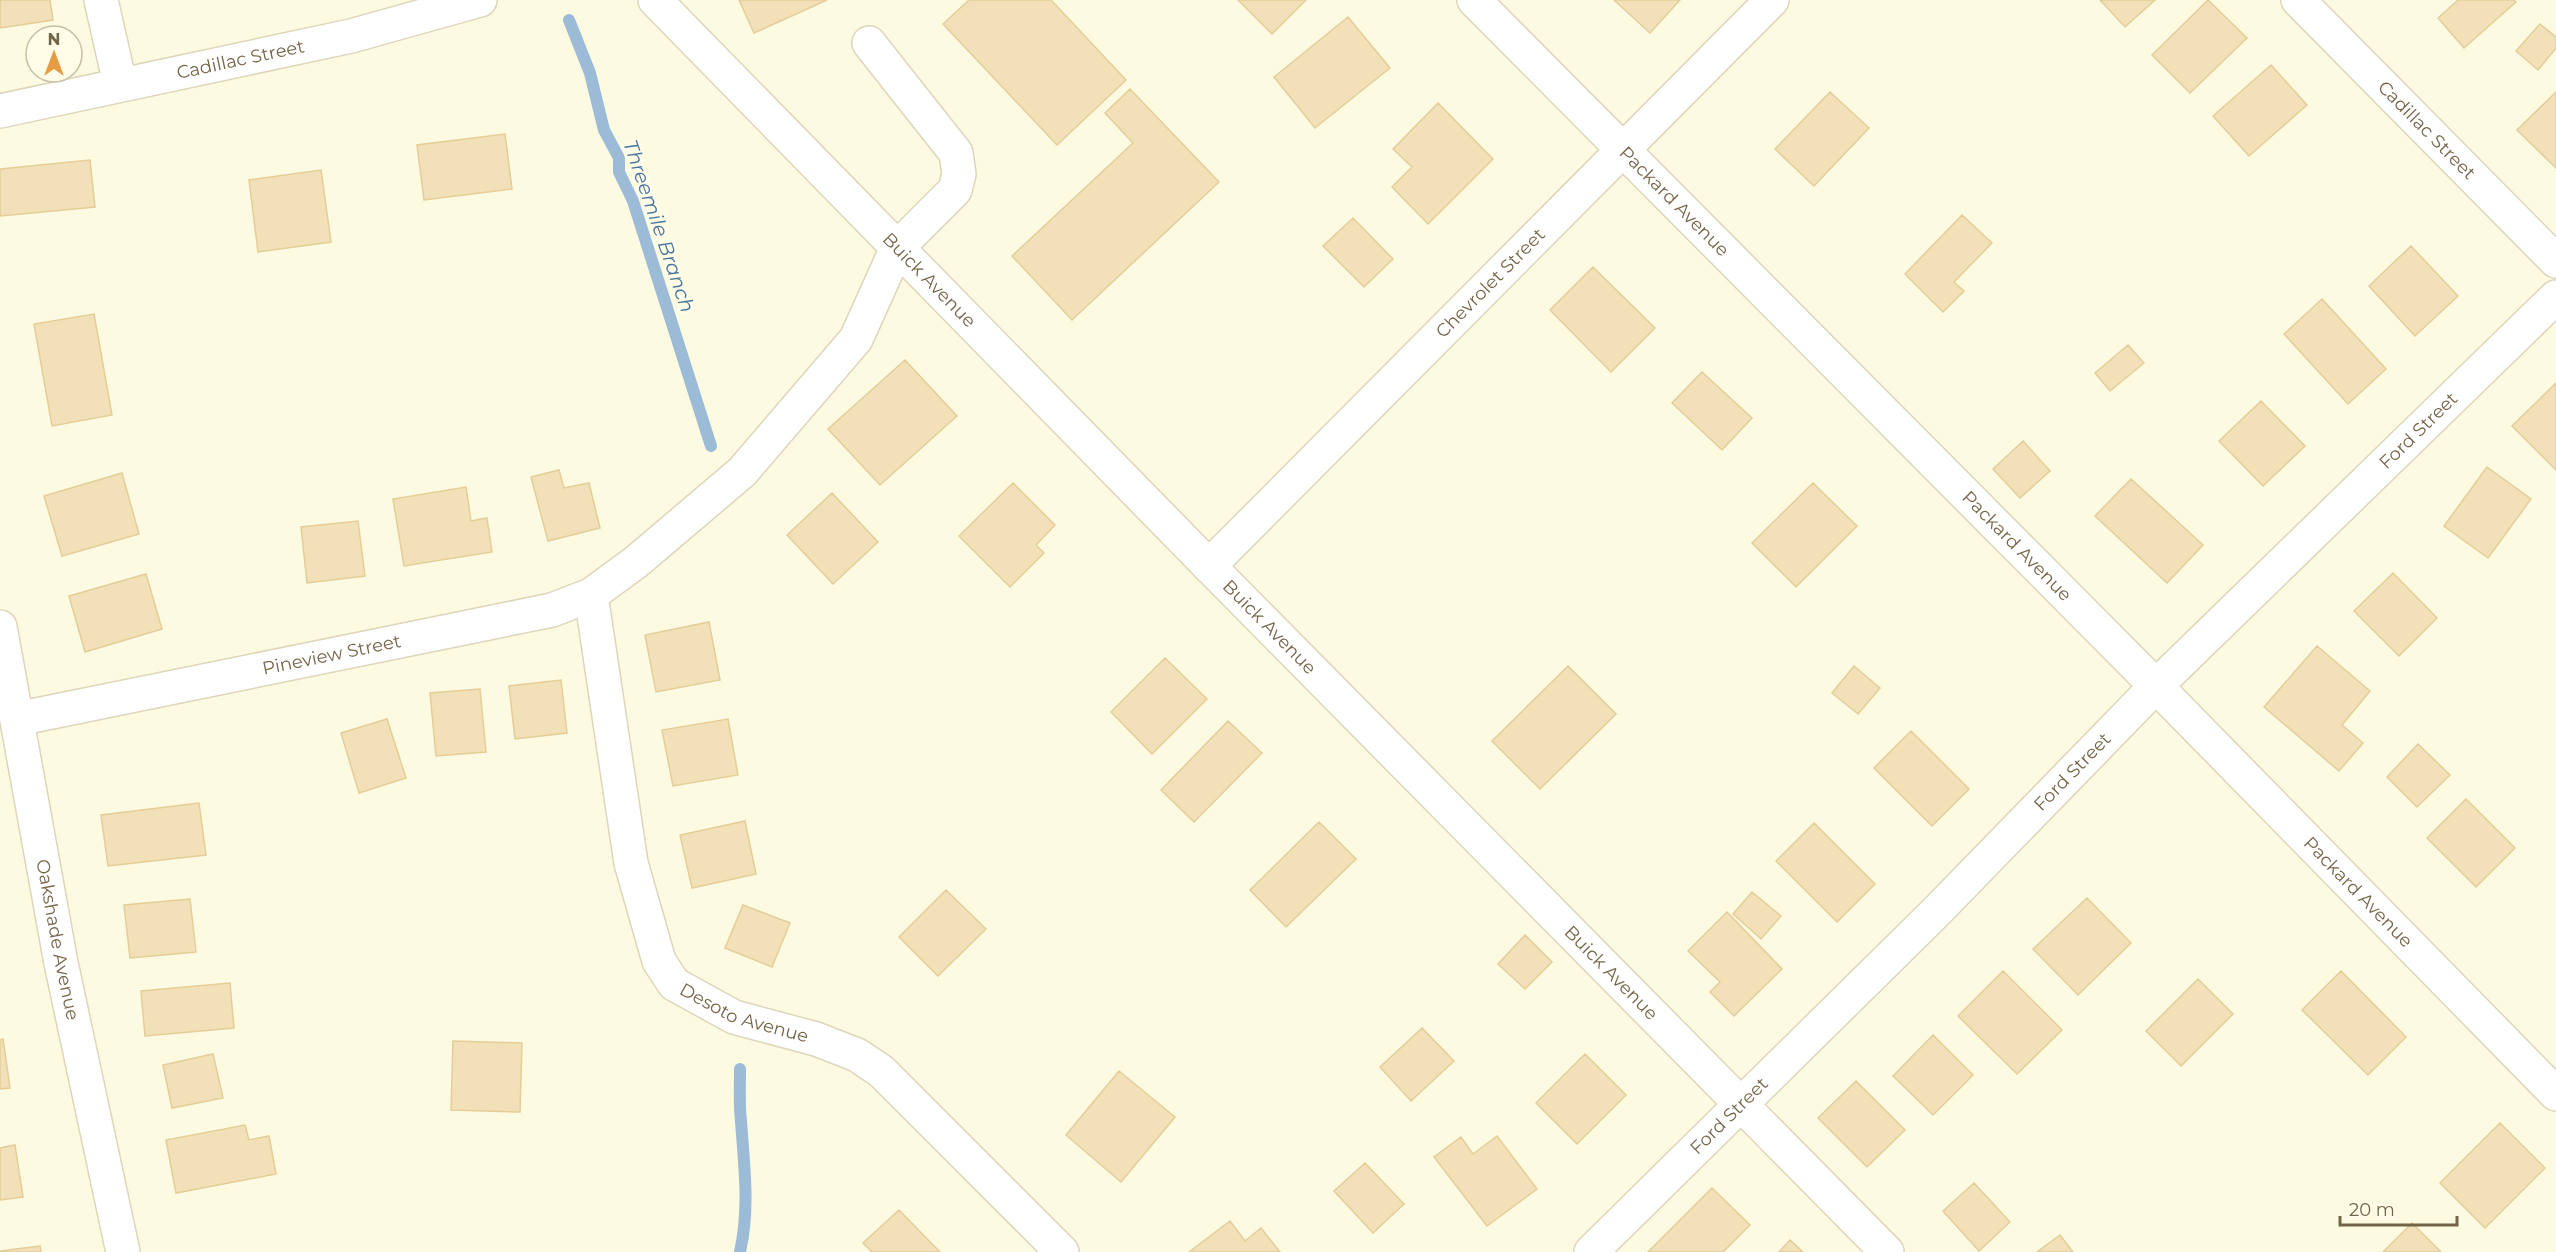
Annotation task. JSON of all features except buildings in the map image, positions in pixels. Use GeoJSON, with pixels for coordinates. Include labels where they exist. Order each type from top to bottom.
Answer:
{"type":"FeatureCollection","features":[{"type":"Feature","properties":{"kind":"street"},"geometry":{"type":"LineString","coordinates":[[101,0],[120,84]]}},
{"type":"Feature","properties":{"kind":"street","name":"Cadillac Street"},"geometry":{"type":"LineString","coordinates":[[0,111],[351,36],[480,0]]}},
{"type":"Feature","properties":{"kind":"street","name":"Buick Avenue"},"geometry":{"type":"LineString","coordinates":[[655,0],[1209,566],[1887,1252]]}},
{"type":"Feature","properties":{"kind":"street","name":"Packard Avenue"},"geometry":{"type":"LineString","coordinates":[[1474,0],[2156,686],[2556,1094]]}},
{"type":"Feature","properties":{"kind":"street","name":"Chevrolet Street"},"geometry":{"type":"LineString","coordinates":[[1209,566],[1772,0]]}},
{"type":"Feature","properties":{"kind":"street","name":"Cadillac Street"},"geometry":{"type":"LineString","coordinates":[[2298,0],[2556,261]]}},
{"type":"Feature","properties":{"kind":"street"},"geometry":{"type":"LineString","coordinates":[[869,43],[956,153],[959,174],[956,190],[897,248]]}},
{"type":"Feature","properties":{"kind":"street","name":"Pineview Street"},"geometry":{"type":"LineString","coordinates":[[17,719],[552,610],[591,595],[636,562],[742,472],[856,339],[897,248]]}},
{"type":"Feature","properties":{"kind":"street","name":"Ford Street"},"geometry":{"type":"LineString","coordinates":[[1592,1252],[1935,913],[2156,686],[2556,297]]}},
{"type":"Feature","properties":{"kind":"street","name":"Desoto Avenue"},"geometry":{"type":"LineString","coordinates":[[591,595],[631,863],[659,961],[674,984],[734,1017],[816,1039],[857,1055],[881,1071],[1062,1252]]}},
{"type":"Feature","properties":{"kind":"street","name":"Oakshade Avenue"},"geometry":{"type":"LineString","coordinates":[[0,627],[61,963],[123,1252]]}},
{"type":"Feature","properties":{"kind":"waterway","name":"Threemile Branch"},"geometry":{"type":"LineString","coordinates":[[569,20],[590,73],[604,130],[619,158],[619,172],[633,201],[711,446]]}},
{"type":"Feature","properties":{"kind":"waterway","name":"Threemile Branch"},"geometry":{"type":"LineString","coordinates":[[740,1069],[746,1203],[740,1252]]}}]}
